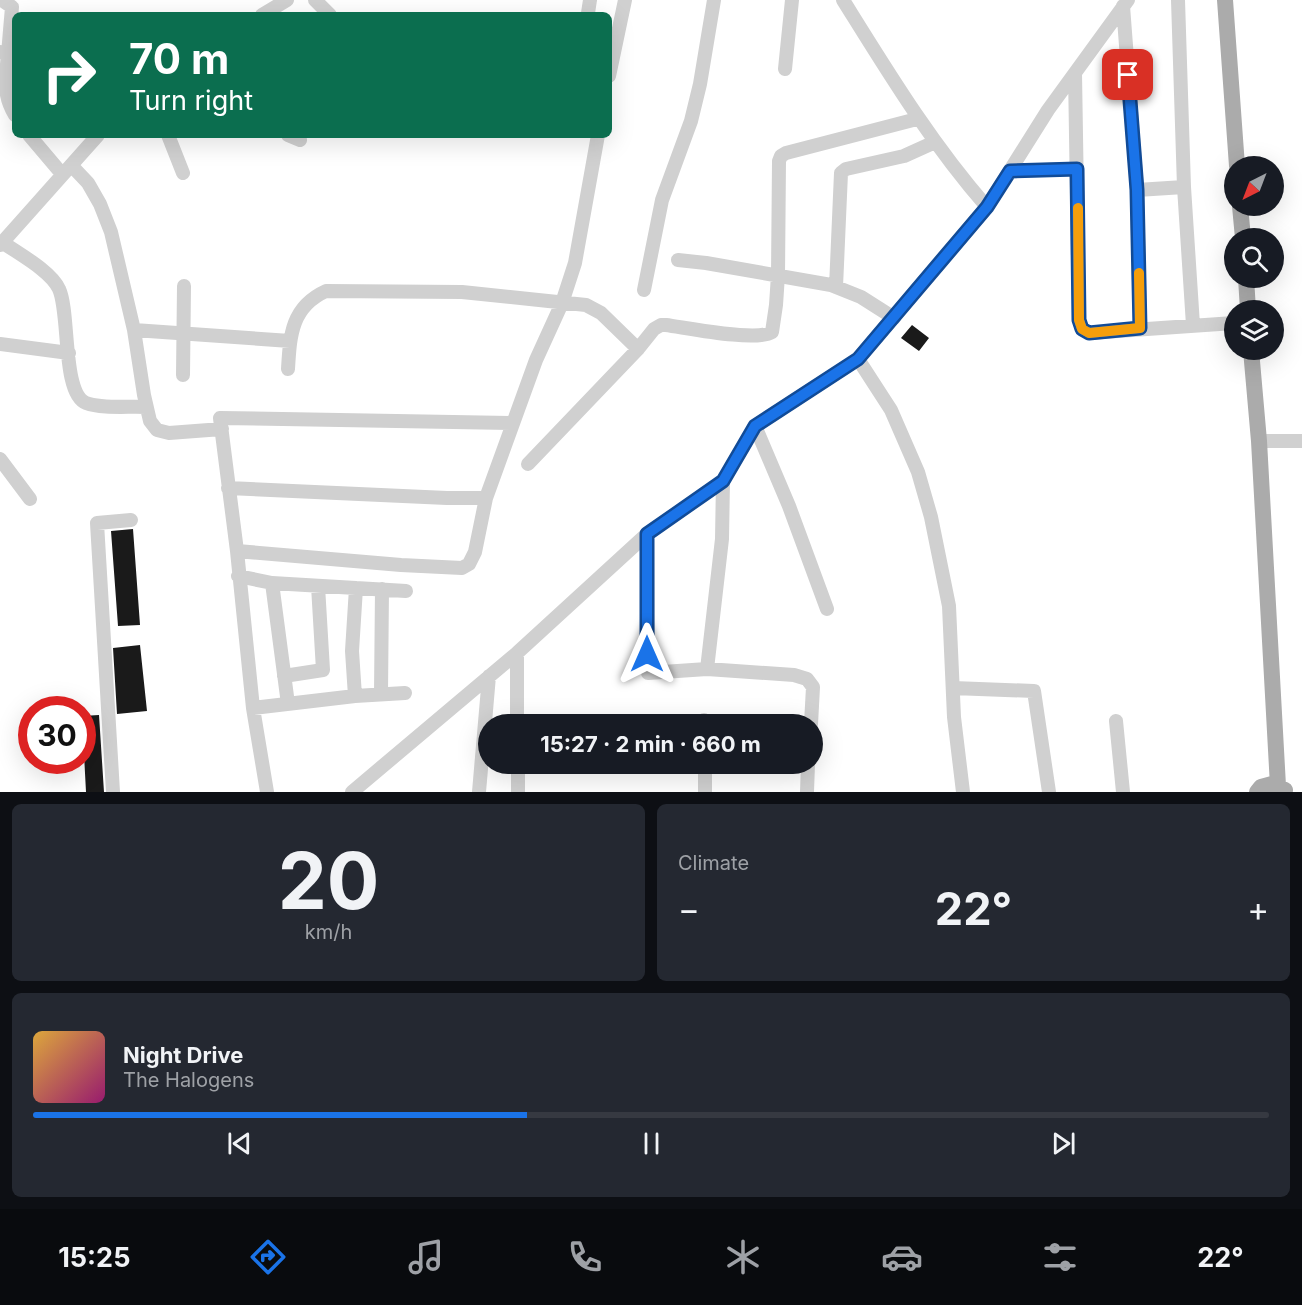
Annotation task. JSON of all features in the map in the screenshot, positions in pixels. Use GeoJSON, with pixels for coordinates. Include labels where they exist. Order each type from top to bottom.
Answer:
{"type":"FeatureCollection","features":[{"type":"Feature","properties":{"kind":"main road"},"geometry":{"type":"LineString","coordinates":[[1225,0],[1237,156]]}},
{"type":"Feature","properties":{"kind":"main road"},"geometry":{"type":"LineString","coordinates":[[1252,360],[1282,789],[1266,785],[1253,792]]}},
{"type":"Feature","properties":{"kind":"street"},"geometry":{"type":"LineString","coordinates":[[279,11],[287,0]]}},
{"type":"Feature","properties":{"kind":"street"},"geometry":{"type":"LineString","coordinates":[[315,0],[327,12]]}},
{"type":"Feature","properties":{"kind":"street"},"geometry":{"type":"LineString","coordinates":[[612,62],[625,0]]}},
{"type":"Feature","properties":{"kind":"street"},"geometry":{"type":"LineString","coordinates":[[644,290],[662,200],[691,121],[700,84],[714,0]]}},
{"type":"Feature","properties":{"kind":"street"},"geometry":{"type":"LineString","coordinates":[[785,69],[792,0]]}},
{"type":"Feature","properties":{"kind":"street"},"geometry":{"type":"LineString","coordinates":[[843,0],[917,118],[956,171],[987,207]]}},
{"type":"Feature","properties":{"kind":"street"},"geometry":{"type":"LineString","coordinates":[[1178,0],[1184,187],[1193,325]]}},
{"type":"Feature","properties":{"kind":"street"},"geometry":{"type":"LineString","coordinates":[[4,103],[6,90],[4,53],[12,14],[12,7],[6,1]]}},
{"type":"Feature","properties":{"kind":"street"},"geometry":{"type":"LineString","coordinates":[[352,792],[517,653],[647,534],[723,481],[755,426],[858,359],[987,207],[1075,73],[1126,3]]}},
{"type":"Feature","properties":{"kind":"street"},"geometry":{"type":"LineString","coordinates":[[1126,3],[1137,190],[1140,328]]}},
{"type":"Feature","properties":{"kind":"street"},"geometry":{"type":"LineString","coordinates":[[1075,73],[1079,320],[1082,329],[1089,333],[1224,323]]}},
{"type":"Feature","properties":{"kind":"street"},"geometry":{"type":"LineString","coordinates":[[528,464],[638,349],[654,329],[661,325],[733,334],[765,336],[772,332],[778,275],[779,161],[781,156],[917,118]]}},
{"type":"Feature","properties":{"kind":"street"},"geometry":{"type":"LineString","coordinates":[[32,138],[67,170],[88,183],[100,204],[111,232],[134,330],[146,407],[153,426],[161,431],[179,433],[222,429]]}},
{"type":"Feature","properties":{"kind":"street"},"geometry":{"type":"LineString","coordinates":[[95,138],[1,244],[44,272],[59,288],[64,302],[74,388],[80,399],[84,402],[146,407]]}},
{"type":"Feature","properties":{"kind":"street"},"geometry":{"type":"LineString","coordinates":[[169,138],[183,173]]}},
{"type":"Feature","properties":{"kind":"street"},"geometry":{"type":"LineString","coordinates":[[237,550],[401,565],[462,568],[469,564],[475,552],[486,498],[536,360],[562,303],[575,262],[597,138]]}},
{"type":"Feature","properties":{"kind":"street"},"geometry":{"type":"LineString","coordinates":[[837,287],[841,173],[846,169],[904,156],[935,142]]}},
{"type":"Feature","properties":{"kind":"street"},"geometry":{"type":"LineString","coordinates":[[1010,171],[1077,169]]}},
{"type":"Feature","properties":{"kind":"street"},"geometry":{"type":"LineString","coordinates":[[1137,190],[1184,187]]}},
{"type":"Feature","properties":{"kind":"street"},"geometry":{"type":"LineString","coordinates":[[678,260],[778,275],[837,287],[861,297],[894,318]]}},
{"type":"Feature","properties":{"kind":"street"},"geometry":{"type":"LineString","coordinates":[[183,375],[184,286]]}},
{"type":"Feature","properties":{"kind":"street"},"geometry":{"type":"LineString","coordinates":[[288,369],[290,340],[295,320],[302,309],[318,294],[326,291],[462,292],[586,305],[594,308],[638,349]]}},
{"type":"Feature","properties":{"kind":"street"},"geometry":{"type":"LineString","coordinates":[[134,330],[290,340]]}},
{"type":"Feature","properties":{"kind":"street"},"geometry":{"type":"LineString","coordinates":[[0,344],[69,353]]}},
{"type":"Feature","properties":{"kind":"street"},"geometry":{"type":"LineString","coordinates":[[858,359],[891,410],[918,472],[931,517],[949,606],[954,717],[963,792]]}},
{"type":"Feature","properties":{"kind":"street"},"geometry":{"type":"LineString","coordinates":[[267,792],[253,708],[237,550],[220,418],[513,423]]}},
{"type":"Feature","properties":{"kind":"street"},"geometry":{"type":"LineString","coordinates":[[755,426],[789,506],[827,609]]}},
{"type":"Feature","properties":{"kind":"street"},"geometry":{"type":"LineString","coordinates":[[1259,441],[1302,441]]}},
{"type":"Feature","properties":{"kind":"street"},"geometry":{"type":"LineString","coordinates":[[0,459],[30,499]]}},
{"type":"Feature","properties":{"kind":"street"},"geometry":{"type":"LineString","coordinates":[[707,669],[722,539],[723,481]]}},
{"type":"Feature","properties":{"kind":"street"},"geometry":{"type":"LineString","coordinates":[[228,488],[486,498]]}},
{"type":"Feature","properties":{"kind":"street"},"geometry":{"type":"LineString","coordinates":[[112,792],[97,523],[130,520]]}},
{"type":"Feature","properties":{"kind":"street"},"geometry":{"type":"LineString","coordinates":[[647,534],[648,673],[707,669],[794,675],[807,679],[813,687],[812,714]]}},
{"type":"Feature","properties":{"kind":"street"},"geometry":{"type":"LineString","coordinates":[[238,576],[272,584],[406,591]]}},
{"type":"Feature","properties":{"kind":"street"},"geometry":{"type":"LineString","coordinates":[[272,584],[288,704]]}},
{"type":"Feature","properties":{"kind":"street"},"geometry":{"type":"LineString","coordinates":[[284,676],[323,670],[318,586]]}},
{"type":"Feature","properties":{"kind":"street"},"geometry":{"type":"LineString","coordinates":[[355,696],[352,651],[356,588]]}},
{"type":"Feature","properties":{"kind":"street"},"geometry":{"type":"LineString","coordinates":[[381,693],[382,589]]}},
{"type":"Feature","properties":{"kind":"street"},"geometry":{"type":"LineString","coordinates":[[517,653],[517,714]]}},
{"type":"Feature","properties":{"kind":"street"},"geometry":{"type":"LineString","coordinates":[[479,792],[489,676]]}},
{"type":"Feature","properties":{"kind":"street"},"geometry":{"type":"LineString","coordinates":[[953,688],[1034,691],[1049,792]]}},
{"type":"Feature","properties":{"kind":"street"},"geometry":{"type":"LineString","coordinates":[[253,708],[381,693],[405,693]]}},
{"type":"Feature","properties":{"kind":"street"},"geometry":{"type":"LineString","coordinates":[[1116,721],[1124,792]]}},
{"type":"Feature","properties":{"kind":"street"},"geometry":{"type":"LineString","coordinates":[[518,774],[518,792]]}},
{"type":"Feature","properties":{"kind":"street"},"geometry":{"type":"LineString","coordinates":[[705,774],[705,792]]}},
{"type":"Feature","properties":{"kind":"street"},"geometry":{"type":"LineString","coordinates":[[807,792],[808,774]]}},
{"type":"Feature","properties":{"kind":"building"},"geometry":{"type":"Polygon","coordinates":[[[912,325],[929,338],[919,351],[901,338],[912,325]]]}},
{"type":"Feature","properties":{"kind":"building"},"geometry":{"type":"Polygon","coordinates":[[[133,529],[140,625],[118,626],[111,531],[133,529]]]}},
{"type":"Feature","properties":{"kind":"building"},"geometry":{"type":"Polygon","coordinates":[[[140,645],[147,711],[117,714],[113,648],[140,645]]]}},
{"type":"Feature","properties":{"kind":"building"},"geometry":{"type":"Polygon","coordinates":[[[96,715],[99,715],[104,792],[86,792],[85,774],[96,774],[96,715]]]}},
{"type":"Feature","properties":{"kind":"slow traffic"},"geometry":{"type":"LineString","coordinates":[[1078,208],[1079,320],[1085,332],[1140,328],[1139,273]]}},
{"type":"Feature","properties":{"kind":"route"},"geometry":{"type":"LineString","coordinates":[[647,654],[647,534],[723,481],[755,426],[858,359],[987,207],[1010,171],[1077,169],[1079,320],[1082,329],[1089,333],[1140,328],[1137,190],[1128,75]]}}]}
